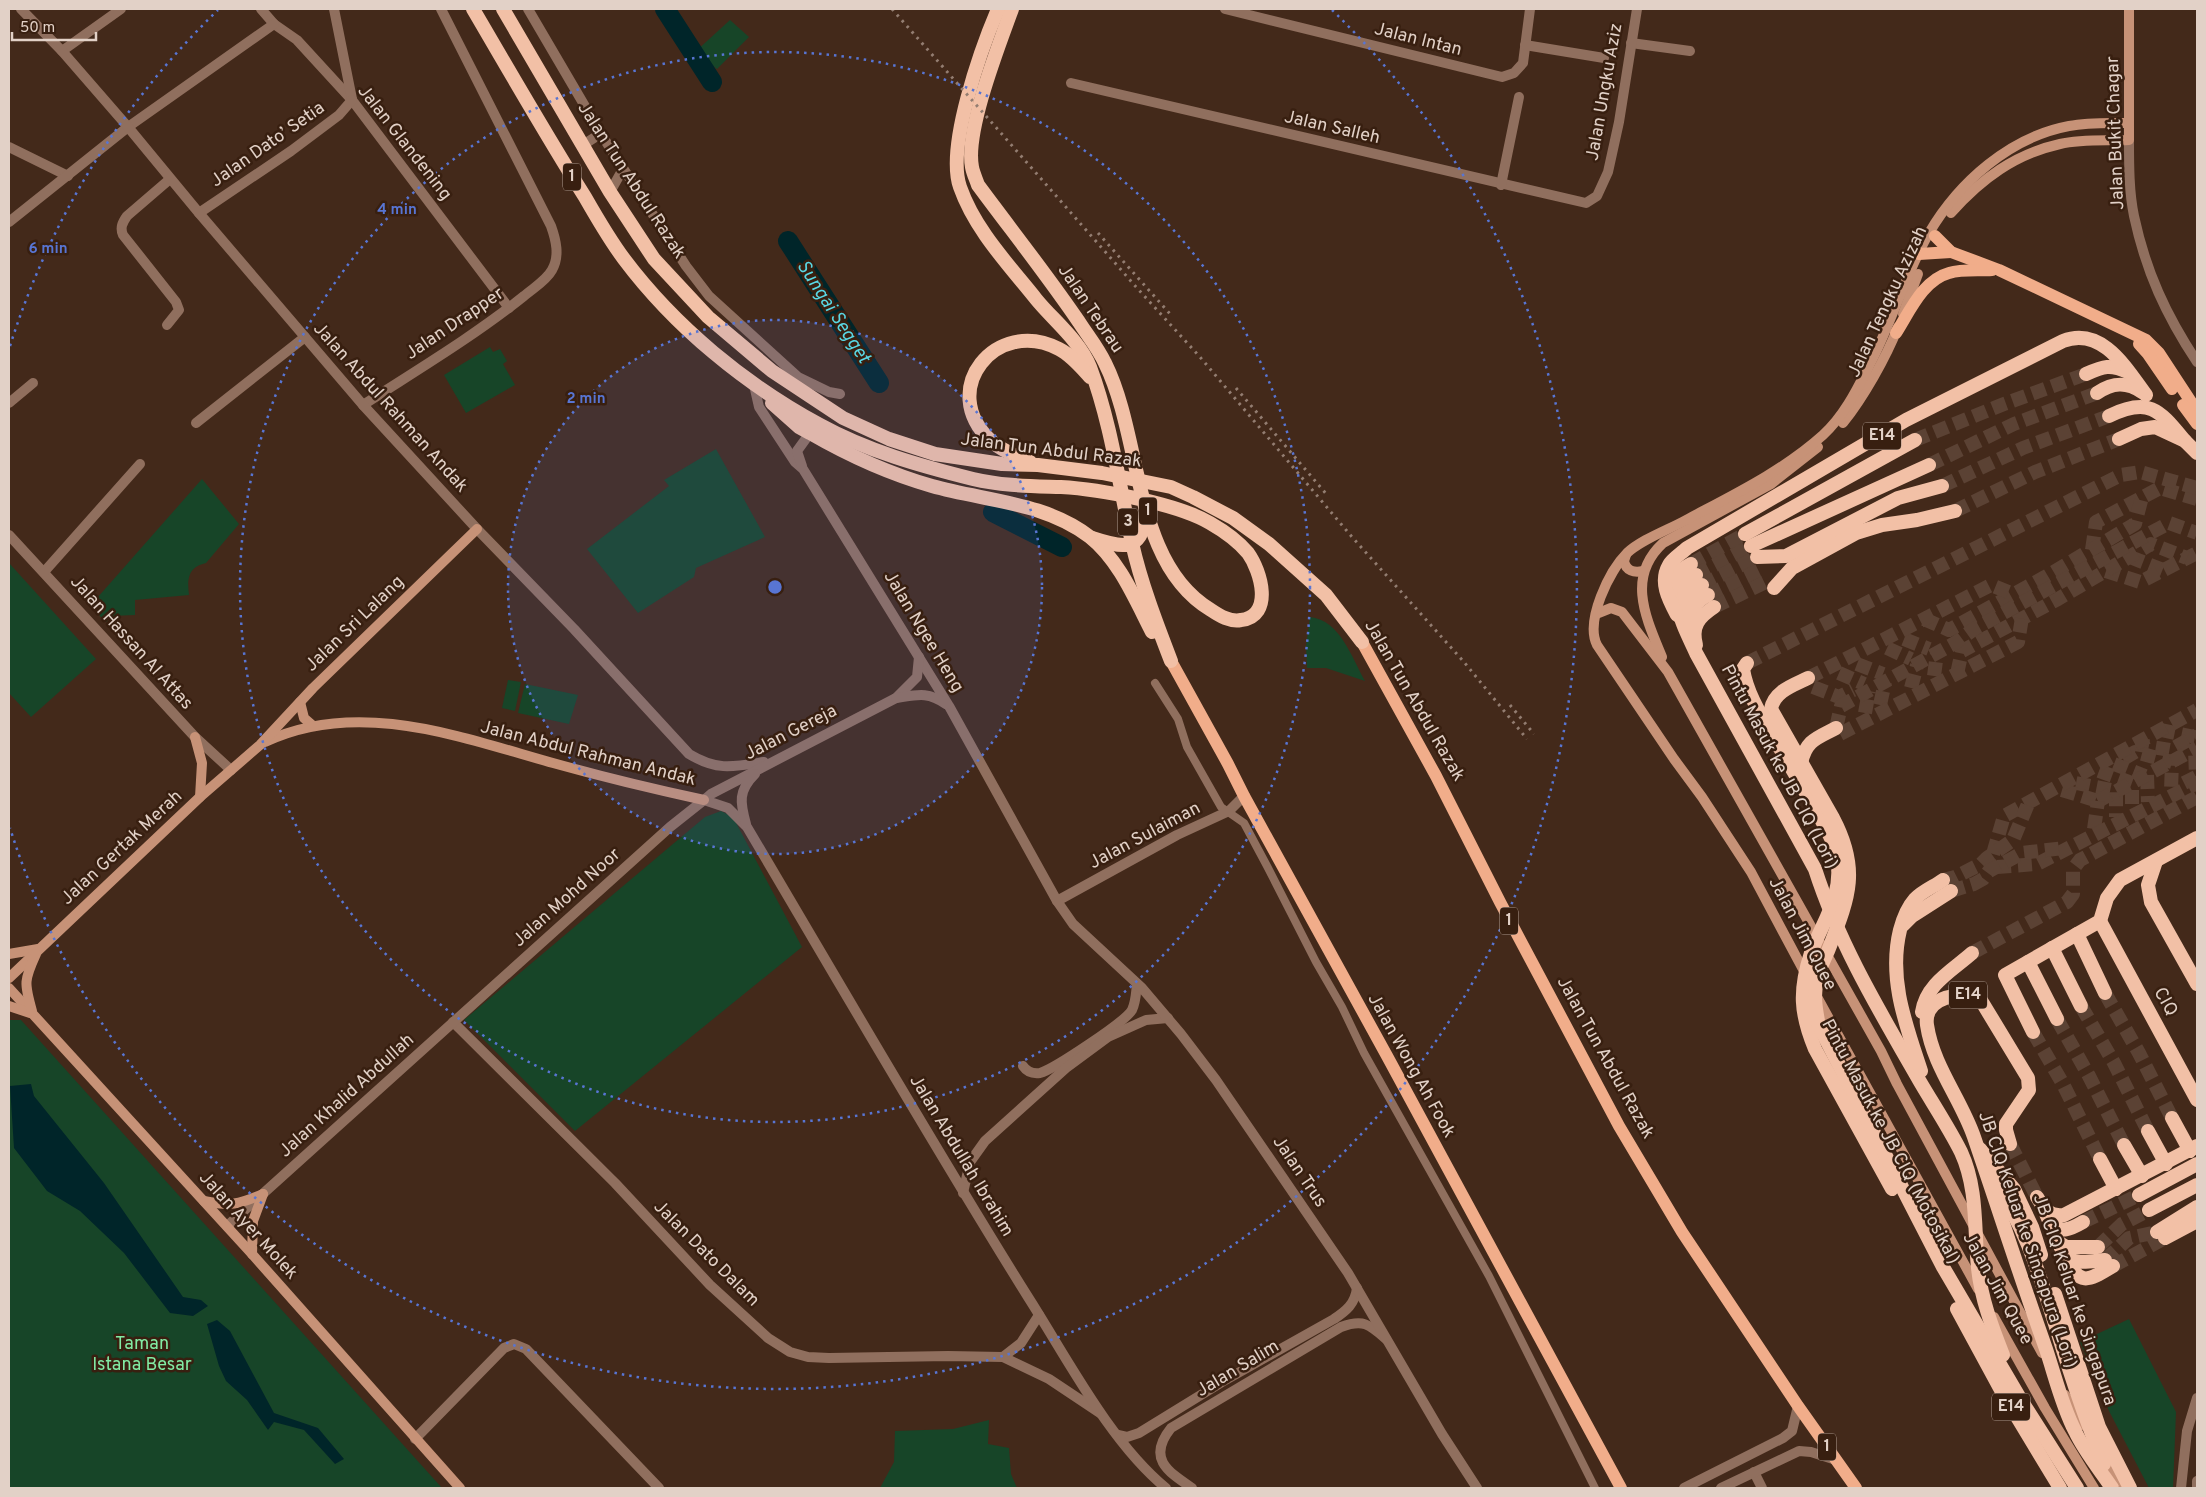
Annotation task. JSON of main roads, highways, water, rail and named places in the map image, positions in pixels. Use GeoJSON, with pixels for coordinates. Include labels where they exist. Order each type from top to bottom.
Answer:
{"type":"FeatureCollection","features":[{"type":"Feature","properties":{"kind":"highway","name":"Jalan Tun Abdul Razak"},"geometry":{"type":"LineString","coordinates":[[473,9],[550,142],[622,256],[641,280],[689,331],[754,385],[823,427],[886,453],[980,481],[1028,487],[1086,489],[1176,510],[1200,517],[1213,524],[1234,538],[1250,556]]}},
{"type":"Feature","properties":{"kind":"highway","name":"Jalan Tun Abdul Razak"},"geometry":{"type":"LineString","coordinates":[[503,9],[610,192],[654,259],[708,317],[772,372],[808,397],[867,430],[889,440],[935,454],[1002,464],[1070,468],[1131,477],[1171,487],[1233,518],[1258,534],[1326,595],[1362,642]]}},
{"type":"Feature","properties":{"kind":"highway","name":"Jalan Tebrau"},"geometry":{"type":"LineString","coordinates":[[998,9],[979,62],[958,163],[960,186],[993,247],[1084,354],[1094,381],[1116,462],[1132,544],[1151,609],[1171,661]]}},
{"type":"Feature","properties":{"kind":"highway","name":"Jalan Tebrau"},"geometry":{"type":"LineString","coordinates":[[1012,9],[990,75],[967,126],[972,166],[978,185],[1095,345],[1114,384],[1156,543],[1170,569],[1194,599],[1224,618],[1239,621],[1251,616],[1258,610],[1262,593],[1259,576],[1250,556]]}},
{"type":"Feature","properties":{"kind":"highway","name":"E14"},"geometry":{"type":"LineString","coordinates":[[1686,631],[1665,591],[1669,565],[1687,548],[1906,420],[2075,336],[2091,340],[2114,352],[2146,395],[2197,453]]}},
{"type":"Feature","properties":{"kind":"highway"},"geometry":{"type":"LineString","coordinates":[[1038,465],[1009,453],[990,440],[978,425],[971,407],[970,387],[976,370],[987,355],[1002,345],[1018,340],[1039,341],[1060,349],[1075,360],[1094,381]]}},
{"type":"Feature","properties":{"kind":"highway"},"geometry":{"type":"LineString","coordinates":[[2086,374],[2102,367],[2115,366],[2129,372]]}},
{"type":"Feature","properties":{"kind":"highway","name":"E14"},"geometry":{"type":"LineString","coordinates":[[2097,392],[2110,385],[2123,384],[2136,388],[2146,395]]}},
{"type":"Feature","properties":{"kind":"highway"},"geometry":{"type":"LineString","coordinates":[[754,385],[778,410],[810,433],[893,472],[930,486],[1036,509],[1054,516],[1089,537],[1105,552],[1124,578],[1156,641],[1171,661]]}},
{"type":"Feature","properties":{"kind":"highway"},"geometry":{"type":"LineString","coordinates":[[2109,416],[2127,407],[2134,406],[2160,412]]}},
{"type":"Feature","properties":{"kind":"highway","name":"E14"},"geometry":{"type":"LineString","coordinates":[[2119,440],[2141,428],[2155,428],[2185,441]]}},
{"type":"Feature","properties":{"kind":"highway","name":"E14"},"geometry":{"type":"LineString","coordinates":[[1760,562],[1915,440]]}},
{"type":"Feature","properties":{"kind":"highway"},"geometry":{"type":"LineString","coordinates":[[1760,562],[1774,537],[1929,465]]}},
{"type":"Feature","properties":{"kind":"highway"},"geometry":{"type":"LineString","coordinates":[[1760,562],[1789,562],[1898,498],[1942,486]]}},
{"type":"Feature","properties":{"kind":"highway"},"geometry":{"type":"LineString","coordinates":[[1089,537],[1124,546],[1132,544],[1145,530],[1147,509]]}},
{"type":"Feature","properties":{"kind":"highway"},"geometry":{"type":"LineString","coordinates":[[1760,562],[1789,562],[1856,533],[1882,525],[1917,520],[1955,511]]}},
{"type":"Feature","properties":{"kind":"highway"},"geometry":{"type":"LineString","coordinates":[[1670,603],[1673,578],[1681,570],[1705,590]]}},
{"type":"Feature","properties":{"kind":"highway","name":"E14"},"geometry":{"type":"LineString","coordinates":[[1686,631],[1678,602],[1680,589],[1687,580],[1705,590]]}},
{"type":"Feature","properties":{"kind":"highway","name":"E14"},"geometry":{"type":"LineString","coordinates":[[1686,631],[1690,622],[1691,610],[1705,590]]}},
{"type":"Feature","properties":{"kind":"highway","name":"E14"},"geometry":{"type":"LineString","coordinates":[[1701,661],[1700,642],[1702,630],[1709,620],[1705,590]]}},
{"type":"Feature","properties":{"kind":"highway","name":"Pintu Masuk ke JB CIQ (Lori)"},"geometry":{"type":"LineString","coordinates":[[1686,631],[1816,869],[1827,906],[1879,1010],[1961,1153],[1973,1188],[1978,1270],[1989,1321],[2021,1400]]}},
{"type":"Feature","properties":{"kind":"highway","name":"Pintu Masuk ke JB CIQ (Motosikal)"},"geometry":{"type":"LineString","coordinates":[[1747,663],[1743,669],[1745,679],[1761,715],[1829,835],[1837,859],[1838,879],[1834,900],[1811,952],[1806,975],[1802,1003],[1805,1026],[1815,1049],[2002,1392],[2060,1488]]}},
{"type":"Feature","properties":{"kind":"highway"},"geometry":{"type":"LineString","coordinates":[[1803,765],[1771,709],[1772,703],[1778,695],[1811,682]]}},
{"type":"Feature","properties":{"kind":"highway"},"geometry":{"type":"LineString","coordinates":[[1803,765],[1811,750],[1838,731]]}},
{"type":"Feature","properties":{"kind":"highway","name":"E14"},"geometry":{"type":"LineString","coordinates":[[1803,765],[1840,832],[1849,858],[1850,880],[1845,906],[1816,981],[1815,1006],[1819,1026],[1944,1267],[2021,1400],[2077,1488]]}},
{"type":"Feature","properties":{"kind":"highway"},"geometry":{"type":"LineString","coordinates":[[2033,1032],[2005,975],[2100,922],[2107,898],[2120,880],[2197,838]]}},
{"type":"Feature","properties":{"kind":"highway"},"geometry":{"type":"LineString","coordinates":[[2156,861],[2148,884],[2151,902],[2197,984]]}},
{"type":"Feature","properties":{"kind":"highway"},"geometry":{"type":"LineString","coordinates":[[1947,886],[1915,898],[1904,916],[1897,945],[1895,977],[1903,1017],[1921,1073],[1960,1138],[2014,1212],[2040,1278],[2089,1429],[2112,1488]]}},
{"type":"Feature","properties":{"kind":"highway","name":"CIQ"},"geometry":{"type":"LineString","coordinates":[[2100,922],[2197,1100]]}},
{"type":"Feature","properties":{"kind":"highway"},"geometry":{"type":"LineString","coordinates":[[2077,934],[2105,993]]}},
{"type":"Feature","properties":{"kind":"highway"},"geometry":{"type":"LineString","coordinates":[[2052,948],[2082,1006]]}},
{"type":"Feature","properties":{"kind":"highway","name":"JB CIQ Keluar ke Singapura"},"geometry":{"type":"LineString","coordinates":[[1968,956],[1943,976],[1926,999],[1921,1019],[1924,1039],[1939,1080],[1963,1125],[1977,1146],[2014,1189],[2022,1203],[2052,1284],[2099,1427],[2130,1488]]}},
{"type":"Feature","properties":{"kind":"highway"},"geometry":{"type":"LineString","coordinates":[[2028,962],[2057,1019]]}},
{"type":"Feature","properties":{"kind":"highway","name":"JB CIQ Keluar ke Singapura (Lori)"},"geometry":{"type":"LineString","coordinates":[[2010,1144],[2006,1124],[2029,1090],[2028,1078],[1982,1002],[1970,996],[1956,995],[1934,1003],[1927,1013],[1927,1026],[1944,1075],[1973,1134],[2075,1431],[2112,1488]]}},
{"type":"Feature","properties":{"kind":"highway"},"geometry":{"type":"LineString","coordinates":[[2109,1263],[2071,1262],[2065,1258],[2040,1202],[2051,1215],[2064,1215],[2116,1190],[2193,1148],[2172,1118]]}},
{"type":"Feature","properties":{"kind":"highway"},"geometry":{"type":"LineString","coordinates":[[2148,1131],[2166,1164]]}},
{"type":"Feature","properties":{"kind":"highway"},"geometry":{"type":"LineString","coordinates":[[2124,1145],[2142,1176]]}},
{"type":"Feature","properties":{"kind":"highway"},"geometry":{"type":"LineString","coordinates":[[2100,1159],[2116,1190]]}},
{"type":"Feature","properties":{"kind":"highway"},"geometry":{"type":"LineString","coordinates":[[2139,1195],[2197,1164]]}},
{"type":"Feature","properties":{"kind":"highway"},"geometry":{"type":"LineString","coordinates":[[2149,1210],[2197,1185]]}},
{"type":"Feature","properties":{"kind":"highway"},"geometry":{"type":"LineString","coordinates":[[2197,1207],[2161,1235],[2197,1221]]}},
{"type":"Feature","properties":{"kind":"highway"},"geometry":{"type":"LineString","coordinates":[[2050,1223],[2056,1229],[2063,1230],[2083,1222]]}},
{"type":"Feature","properties":{"kind":"highway"},"geometry":{"type":"LineString","coordinates":[[2058,1242],[2066,1247],[2098,1247]]}},
{"type":"Feature","properties":{"kind":"main road","name":"Jalan Bukit Chagar"},"geometry":{"type":"LineString","coordinates":[[2129,9],[2129,140]]}},
{"type":"Feature","properties":{"kind":"main road","name":"Jalan Tengku Azizah"},"geometry":{"type":"LineString","coordinates":[[1668,672],[1649,626],[1643,603],[1643,571],[1652,552],[1663,543],[1771,484],[1824,442],[1854,408],[1896,333],[1930,233],[1968,181],[2009,150],[2054,129],[2070,125],[2129,123]]}},
{"type":"Feature","properties":{"kind":"main road","name":"Jalan Tengku Azizah"},"geometry":{"type":"LineString","coordinates":[[1596,614],[1609,578],[1627,554],[1769,474],[1824,434],[1842,414],[1882,341],[1923,254],[1960,203],[1979,184],[2008,164],[2060,144],[2081,141],[2129,140]]}},
{"type":"Feature","properties":{"kind":"main road"},"geometry":{"type":"LineString","coordinates":[[1935,236],[1951,252],[1999,270],[2146,340],[2159,353],[2197,411]]}},
{"type":"Feature","properties":{"kind":"main road"},"geometry":{"type":"LineString","coordinates":[[1923,254],[1951,252]]}},
{"type":"Feature","properties":{"kind":"main road"},"geometry":{"type":"LineString","coordinates":[[1896,333],[1921,294],[1938,277],[1950,272],[1999,270]]}},
{"type":"Feature","properties":{"kind":"main road"},"geometry":{"type":"LineString","coordinates":[[2097,318],[2112,330],[2144,348],[2197,424]]}},
{"type":"Feature","properties":{"kind":"main road","name":"Jalan Sri Lalang"},"geometry":{"type":"LineString","coordinates":[[260,745],[300,702],[477,529]]}},
{"type":"Feature","properties":{"kind":"main road"},"geometry":{"type":"LineString","coordinates":[[1627,554],[1625,566],[1632,571],[1643,571]]}},
{"type":"Feature","properties":{"kind":"main road"},"geometry":{"type":"LineString","coordinates":[[1596,614],[1611,608],[1622,612],[1668,672]]}},
{"type":"Feature","properties":{"kind":"main road","name":"Jalan Jim Quee"},"geometry":{"type":"LineString","coordinates":[[1596,614],[1592,630],[1596,645],[1702,797],[1751,872],[2045,1408],[2094,1488]]}},
{"type":"Feature","properties":{"kind":"main road","name":"Jalan Tun Abdul Razak"},"geometry":{"type":"LineString","coordinates":[[1362,642],[1436,776],[1504,911],[1619,1126],[1682,1232],[1798,1406],[1856,1488]]}},
{"type":"Feature","properties":{"kind":"main road","name":"Jalan Wong Ah Fook"},"geometry":{"type":"LineString","coordinates":[[1171,661],[1621,1488]]}},
{"type":"Feature","properties":{"kind":"main road","name":"Jalan Jim Quee"},"geometry":{"type":"LineString","coordinates":[[1668,672],[1881,1051],[2066,1397],[2125,1488]]}},
{"type":"Feature","properties":{"kind":"main road"},"geometry":{"type":"LineString","coordinates":[[300,702],[304,718],[312,725]]}},
{"type":"Feature","properties":{"kind":"main road","name":"Jalan Abdul Rahman Andak"},"geometry":{"type":"LineString","coordinates":[[260,745],[287,732],[312,725],[329,723],[378,723],[427,728],[607,778],[704,800]]}},
{"type":"Feature","properties":{"kind":"main road"},"geometry":{"type":"LineString","coordinates":[[195,737],[202,763],[200,797]]}},
{"type":"Feature","properties":{"kind":"main road","name":"Jalan Gertak Merah"},"geometry":{"type":"LineString","coordinates":[[9,978],[200,797],[260,745]]}},
{"type":"Feature","properties":{"kind":"main road"},"geometry":{"type":"LineString","coordinates":[[9,954],[39,948]]}},
{"type":"Feature","properties":{"kind":"main road"},"geometry":{"type":"LineString","coordinates":[[33,1015],[25,987],[27,975],[39,948]]}},
{"type":"Feature","properties":{"kind":"main road","name":"Jalan Ayer Molek"},"geometry":{"type":"LineString","coordinates":[[9,988],[204,1200],[460,1488]]}},
{"type":"Feature","properties":{"kind":"main road"},"geometry":{"type":"LineString","coordinates":[[9,1006],[33,1015]]}},
{"type":"Feature","properties":{"kind":"main road"},"geometry":{"type":"LineString","coordinates":[[204,1200],[222,1204],[240,1204],[263,1194],[253,1221],[252,1254]]}},
{"type":"Feature","properties":{"kind":"main road"},"geometry":{"type":"LineString","coordinates":[[2112,1488],[2117,1486],[2125,1488]]}},
{"type":"Feature","properties":{"kind":"water"},"geometry":{"type":"Polygon","coordinates":[[[31,1084],[34,1096],[104,1183],[183,1297],[201,1300],[208,1306],[193,1316],[170,1313],[124,1253],[80,1211],[47,1191],[14,1148],[10,1086],[31,1084]]]}},
{"type":"Feature","properties":{"kind":"water"},"geometry":{"type":"Polygon","coordinates":[[[217,1320],[230,1331],[274,1413],[318,1428],[344,1459],[335,1464],[304,1430],[274,1422],[268,1430],[247,1400],[226,1381],[219,1366],[207,1324],[217,1320]]]}},
{"type":"Feature","properties":{"kind":"waterway","name":"Sungai Segget"},"geometry":{"type":"LineString","coordinates":[[665,9],[712,82]]}},
{"type":"Feature","properties":{"kind":"waterway","name":"Sungai Segget"},"geometry":{"type":"LineString","coordinates":[[788,241],[879,383]]}},
{"type":"Feature","properties":{"kind":"waterway","name":"Sungai Segget"},"geometry":{"type":"LineString","coordinates":[[993,512],[1062,547]]}},
{"type":"Feature","properties":{"kind":"tunnel"},"geometry":{"type":"LineString","coordinates":[[1915,440],[2004,404],[2086,374]]}},
{"type":"Feature","properties":{"kind":"tunnel"},"geometry":{"type":"LineString","coordinates":[[1929,465],[2014,424],[2097,393]]}},
{"type":"Feature","properties":{"kind":"tunnel"},"geometry":{"type":"LineString","coordinates":[[1942,486],[2023,448],[2109,416]]}},
{"type":"Feature","properties":{"kind":"tunnel"},"geometry":{"type":"LineString","coordinates":[[1955,511],[2035,472],[2119,439]]}},
{"type":"Feature","properties":{"kind":"tunnel"},"geometry":{"type":"LineString","coordinates":[[1747,663],[2121,475],[2140,472],[2197,488]]}},
{"type":"Feature","properties":{"kind":"tunnel"},"geometry":{"type":"LineString","coordinates":[[2092,550],[2096,522],[2160,488],[2197,499]]}},
{"type":"Feature","properties":{"kind":"tunnel"},"geometry":{"type":"LineString","coordinates":[[1924,619],[1949,630],[2045,577],[2135,524],[2142,497]]}},
{"type":"Feature","properties":{"kind":"tunnel"},"geometry":{"type":"LineString","coordinates":[[1836,728],[1841,706],[1955,643],[1974,629],[2169,523],[2197,533]]}},
{"type":"Feature","properties":{"kind":"tunnel"},"geometry":{"type":"LineString","coordinates":[[1691,564],[1745,534]]}},
{"type":"Feature","properties":{"kind":"tunnel"},"geometry":{"type":"LineString","coordinates":[[1957,674],[1962,651],[2058,599],[2151,544],[2187,558]]}},
{"type":"Feature","properties":{"kind":"tunnel"},"geometry":{"type":"LineString","coordinates":[[1696,575],[1751,546]]}},
{"type":"Feature","properties":{"kind":"tunnel"},"geometry":{"type":"LineString","coordinates":[[2106,571],[2140,582],[2197,553]]}},
{"type":"Feature","properties":{"kind":"tunnel"},"geometry":{"type":"LineString","coordinates":[[1702,585],[1757,557]]}},
{"type":"Feature","properties":{"kind":"tunnel"},"geometry":{"type":"LineString","coordinates":[[2130,557],[2163,570]]}},
{"type":"Feature","properties":{"kind":"tunnel"},"geometry":{"type":"LineString","coordinates":[[1708,595],[1764,568]]}},
{"type":"Feature","properties":{"kind":"tunnel"},"geometry":{"type":"LineString","coordinates":[[1714,607],[1770,580]]}},
{"type":"Feature","properties":{"kind":"tunnel"},"geometry":{"type":"LineString","coordinates":[[1808,678],[1991,585],[2013,594]]}},
{"type":"Feature","properties":{"kind":"tunnel"},"geometry":{"type":"LineString","coordinates":[[1840,734],[2018,642],[2022,618]]}},
{"type":"Feature","properties":{"kind":"tunnel"},"geometry":{"type":"LineString","coordinates":[[1904,639],[1929,649]]}},
{"type":"Feature","properties":{"kind":"tunnel"},"geometry":{"type":"LineString","coordinates":[[1887,648],[1911,659]]}},
{"type":"Feature","properties":{"kind":"tunnel"},"geometry":{"type":"LineString","coordinates":[[1934,676],[1937,653]]}},
{"type":"Feature","properties":{"kind":"tunnel"},"geometry":{"type":"LineString","coordinates":[[1857,664],[1883,674]]}},
{"type":"Feature","properties":{"kind":"tunnel"},"geometry":{"type":"LineString","coordinates":[[1911,688],[1917,665]]}},
{"type":"Feature","properties":{"kind":"tunnel"},"geometry":{"type":"LineString","coordinates":[[1839,673],[1864,684]]}},
{"type":"Feature","properties":{"kind":"tunnel"},"geometry":{"type":"LineString","coordinates":[[1880,705],[1885,682]]}},
{"type":"Feature","properties":{"kind":"tunnel"},"geometry":{"type":"LineString","coordinates":[[1813,687],[1839,697],[1853,690]]}},
{"type":"Feature","properties":{"kind":"tunnel"},"geometry":{"type":"LineString","coordinates":[[1865,713],[1869,691]]}},
{"type":"Feature","properties":{"kind":"tunnel"},"geometry":{"type":"LineString","coordinates":[[1993,854],[2004,816],[2197,710]]}},
{"type":"Feature","properties":{"kind":"tunnel"},"geometry":{"type":"LineString","coordinates":[[2161,730],[2195,737]]}},
{"type":"Feature","properties":{"kind":"tunnel"},"geometry":{"type":"LineString","coordinates":[[2135,744],[2170,750],[2197,735]]}},
{"type":"Feature","properties":{"kind":"tunnel"},"geometry":{"type":"LineString","coordinates":[[2098,801],[2197,748]]}},
{"type":"Feature","properties":{"kind":"tunnel"},"geometry":{"type":"LineString","coordinates":[[2184,783],[2196,777],[2195,750]]}},
{"type":"Feature","properties":{"kind":"tunnel"},"geometry":{"type":"LineString","coordinates":[[2123,759],[2135,752],[2172,762],[2171,790]]}},
{"type":"Feature","properties":{"kind":"tunnel"},"geometry":{"type":"LineString","coordinates":[[2114,764],[2145,776]]}},
{"type":"Feature","properties":{"kind":"tunnel"},"geometry":{"type":"LineString","coordinates":[[2099,771],[2132,783],[2132,810]]}},
{"type":"Feature","properties":{"kind":"tunnel"},"geometry":{"type":"LineString","coordinates":[[2147,775],[2148,802]]}},
{"type":"Feature","properties":{"kind":"tunnel"},"geometry":{"type":"LineString","coordinates":[[2076,783],[2116,791],[2116,817]]}},
{"type":"Feature","properties":{"kind":"tunnel"},"geometry":{"type":"LineString","coordinates":[[1997,867],[2037,864],[2197,783]]}},
{"type":"Feature","properties":{"kind":"tunnel"},"geometry":{"type":"LineString","coordinates":[[2062,790],[2098,801]]}},
{"type":"Feature","properties":{"kind":"tunnel"},"geometry":{"type":"LineString","coordinates":[[1972,953],[2067,902],[2073,894],[2073,869],[2080,860],[2197,797]]}},
{"type":"Feature","properties":{"kind":"tunnel"},"geometry":{"type":"LineString","coordinates":[[2094,829],[2098,801]]}},
{"type":"Feature","properties":{"kind":"tunnel"},"geometry":{"type":"LineString","coordinates":[[1943,880],[1955,877],[1981,864],[2013,840],[2028,804]]}},
{"type":"Feature","properties":{"kind":"tunnel"},"geometry":{"type":"LineString","coordinates":[[1951,891],[1974,884],[1983,879],[1989,871],[2022,853],[2064,848]]}},
{"type":"Feature","properties":{"kind":"tunnel"},"geometry":{"type":"LineString","coordinates":[[2105,993],[2139,1053],[2172,1118]]}},
{"type":"Feature","properties":{"kind":"tunnel"},"geometry":{"type":"LineString","coordinates":[[2081,1006],[2114,1063],[2148,1131]]}},
{"type":"Feature","properties":{"kind":"tunnel"},"geometry":{"type":"LineString","coordinates":[[2057,1019],[2124,1145]]}},
{"type":"Feature","properties":{"kind":"tunnel"},"geometry":{"type":"LineString","coordinates":[[2033,1032],[2063,1084],[2100,1159]]}},
{"type":"Feature","properties":{"kind":"tunnel"},"geometry":{"type":"LineString","coordinates":[[2010,1144],[2037,1197]]}},
{"type":"Feature","properties":{"kind":"tunnel"},"geometry":{"type":"LineString","coordinates":[[2083,1222],[2139,1195]]}},
{"type":"Feature","properties":{"kind":"tunnel"},"geometry":{"type":"LineString","coordinates":[[2098,1247],[2122,1224],[2149,1210]]}},
{"type":"Feature","properties":{"kind":"tunnel"},"geometry":{"type":"LineString","coordinates":[[2105,1260],[2129,1238],[2157,1232]]}},
{"type":"Feature","properties":{"kind":"tunnel"},"geometry":{"type":"LineString","coordinates":[[2113,1266],[2165,1238]]}},
{"type":"Feature","properties":{"kind":"railway"},"geometry":{"type":"LineString","coordinates":[[892,9],[1200,357],[1352,537],[1464,662],[1527,739]]}},
{"type":"Feature","properties":{"kind":"railway"},"geometry":{"type":"LineString","coordinates":[[1098,233],[1171,315]]}},
{"type":"Feature","properties":{"kind":"railway"},"geometry":{"type":"LineString","coordinates":[[1236,388],[1328,496]]}},
{"type":"Feature","properties":{"kind":"railway"},"geometry":{"type":"LineString","coordinates":[[1510,705],[1534,734]]}},
{"type":"Feature","properties":{"kind":"park label","name":"Taman Istana Besar"},"geometry":{"type":"Point","coordinates":[142,1354]}}]}
